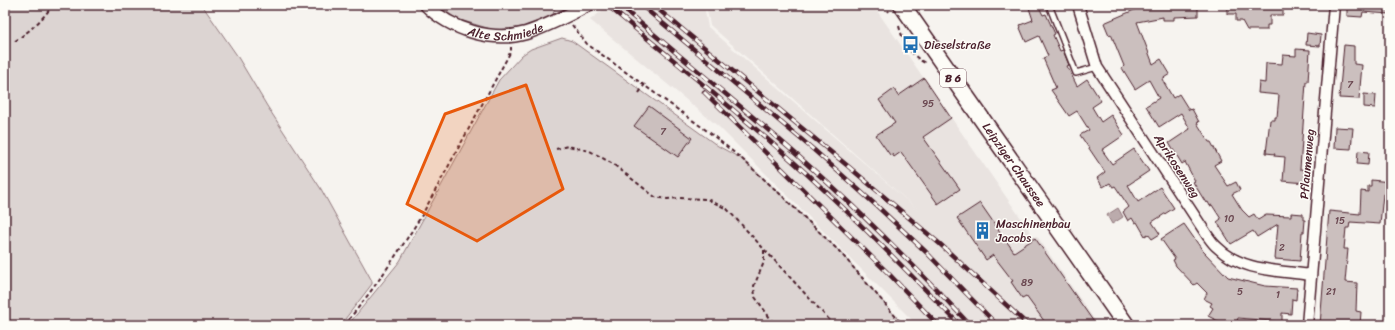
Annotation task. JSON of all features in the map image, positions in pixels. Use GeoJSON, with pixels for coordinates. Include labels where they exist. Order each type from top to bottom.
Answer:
{"type":"FeatureCollection","features":[{"type":"Feature","properties":{"kind":"main road","name":"Leipziger Chaussee"},"geometry":{"type":"LineString","coordinates":[[902,5],[1126,325]]}},
{"type":"Feature","properties":{"kind":"street","name":"Alte Schmiede"},"geometry":{"type":"LineString","coordinates":[[426,5],[441,18],[472,31],[513,36],[537,29],[588,5]]}},
{"type":"Feature","properties":{"kind":"street","name":"Aprikosenweg"},"geometry":{"type":"LineString","coordinates":[[1078,5],[1097,67],[1217,248],[1227,255],[1252,267],[1311,275]]}},
{"type":"Feature","properties":{"kind":"street","name":"Pflaumenweg"},"geometry":{"type":"LineString","coordinates":[[1307,325],[1334,5]]}},
{"type":"Feature","properties":{"kind":"lane"},"geometry":{"type":"LineString","coordinates":[[1049,5],[1076,73],[1097,67]]}},
{"type":"Feature","properties":{"kind":"path"},"geometry":{"type":"LineString","coordinates":[[15,41],[33,28],[47,14],[53,5]]}},
{"type":"Feature","properties":{"kind":"path"},"geometry":{"type":"LineString","coordinates":[[565,16],[587,44],[645,84],[742,159],[839,251],[903,325]]}},
{"type":"Feature","properties":{"kind":"path"},"geometry":{"type":"LineString","coordinates":[[344,325],[379,280],[422,215],[511,51],[513,36]]}},
{"type":"Feature","properties":{"kind":"path"},"geometry":{"type":"LineString","coordinates":[[639,93],[645,84]]}},
{"type":"Feature","properties":{"kind":"path"},"geometry":{"type":"LineString","coordinates":[[556,149],[568,146],[590,150],[613,164],[655,197],[667,200],[680,198],[707,199],[727,209],[834,325]]}},
{"type":"Feature","properties":{"kind":"path"},"geometry":{"type":"LineString","coordinates":[[764,250],[764,262],[754,286],[756,297],[775,325]]}},
{"type":"Feature","properties":{"kind":"highlighted area"},"geometry":{"type":"Polygon","coordinates":[[[526,85],[563,189],[477,241],[407,204],[445,114],[526,85]]]}},
{"type":"Feature","properties":{"kind":"shaded area"},"geometry":{"type":"Polygon","coordinates":[[[5,5],[202,5],[236,54],[267,106],[321,189],[372,281],[372,284],[342,323],[340,325],[5,325],[5,5]]]}},
{"type":"Feature","properties":{"kind":"shaded area"},"geometry":{"type":"Polygon","coordinates":[[[437,5],[555,5],[553,15],[527,27],[494,30],[457,19],[437,5]]]}},
{"type":"Feature","properties":{"kind":"shaded area"},"geometry":{"type":"Polygon","coordinates":[[[597,5],[704,5],[708,27],[919,211],[710,25],[706,5],[873,5],[1034,237],[1037,236],[1098,325],[917,325],[719,127],[590,20],[603,10],[597,5]]]}},
{"type":"Feature","properties":{"kind":"shaded area"},"geometry":{"type":"Polygon","coordinates":[[[562,38],[572,41],[718,146],[742,159],[839,251],[903,325],[348,325],[400,261],[499,80],[522,55],[531,49],[562,38]]]}},
{"type":"Feature","properties":{"kind":"shaded area"},"geometry":{"type":"Polygon","coordinates":[[[1118,208],[1123,217],[1112,224],[1107,215],[1118,208]]]}},
{"type":"Feature","properties":{"kind":"building"},"geometry":{"type":"Polygon","coordinates":[[[1028,5],[1038,5],[1043,15],[1046,14],[1055,34],[1053,35],[1060,51],[1063,50],[1069,65],[1067,66],[1077,86],[1087,79],[1101,101],[1092,107],[1101,122],[1111,115],[1124,135],[1102,150],[1112,164],[1134,149],[1149,171],[1128,185],[1138,202],[1160,187],[1174,208],[1152,222],[1160,234],[1152,239],[1148,234],[1145,236],[1137,222],[1135,223],[1132,218],[1128,221],[1123,212],[1129,207],[1115,186],[1113,187],[1110,183],[1103,187],[1097,178],[1105,172],[1080,135],[1089,130],[1077,111],[1069,116],[1051,90],[1056,88],[1043,58],[1048,56],[1039,36],[1026,42],[1020,28],[1020,25],[1033,20],[1028,5]]]}},
{"type":"Feature","properties":{"kind":"building"},"geometry":{"type":"Polygon","coordinates":[[[1152,5],[1198,5],[1198,16],[1174,17],[1174,20],[1163,20],[1163,17],[1137,22],[1153,64],[1161,59],[1170,74],[1162,79],[1173,98],[1179,94],[1189,110],[1192,109],[1199,122],[1197,123],[1209,142],[1211,142],[1221,161],[1214,165],[1228,186],[1236,182],[1240,190],[1232,194],[1242,210],[1249,217],[1254,214],[1258,220],[1266,215],[1291,216],[1291,213],[1303,214],[1303,220],[1305,220],[1304,232],[1302,232],[1300,261],[1275,259],[1278,224],[1257,237],[1253,231],[1231,244],[1217,222],[1221,219],[1212,205],[1210,206],[1208,202],[1206,203],[1193,182],[1195,181],[1185,162],[1182,164],[1169,143],[1190,129],[1181,113],[1159,127],[1146,106],[1159,98],[1149,80],[1135,89],[1122,68],[1124,66],[1111,34],[1109,35],[1104,23],[1141,7],[1152,5]]]}},
{"type":"Feature","properties":{"kind":"building"},"geometry":{"type":"Polygon","coordinates":[[[1227,5],[1283,5],[1283,15],[1270,15],[1270,25],[1267,25],[1267,30],[1247,30],[1242,21],[1236,21],[1236,14],[1227,14],[1227,5]]]}},
{"type":"Feature","properties":{"kind":"building"},"geometry":{"type":"Polygon","coordinates":[[[1347,5],[1390,5],[1390,14],[1363,12],[1362,17],[1347,16],[1347,5]]]}},
{"type":"Feature","properties":{"kind":"building"},"geometry":{"type":"Polygon","coordinates":[[[1307,33],[1321,35],[1320,46],[1306,45],[1307,33]]]}},
{"type":"Feature","properties":{"kind":"building"},"geometry":{"type":"Polygon","coordinates":[[[1344,45],[1354,46],[1354,64],[1362,65],[1359,99],[1339,98],[1344,45]]]}},
{"type":"Feature","properties":{"kind":"building"},"geometry":{"type":"Polygon","coordinates":[[[1296,49],[1310,50],[1308,82],[1306,82],[1300,169],[1307,170],[1306,183],[1283,181],[1285,157],[1274,156],[1275,154],[1266,153],[1270,120],[1275,120],[1275,117],[1277,117],[1279,95],[1258,93],[1259,82],[1265,83],[1266,63],[1282,64],[1283,55],[1296,56],[1296,49]]]}},
{"type":"Feature","properties":{"kind":"building"},"geometry":{"type":"Polygon","coordinates":[[[924,78],[951,118],[923,137],[960,189],[938,204],[901,152],[894,157],[892,154],[890,155],[876,135],[895,123],[879,100],[894,89],[898,96],[924,78]]]}},
{"type":"Feature","properties":{"kind":"building"},"geometry":{"type":"Polygon","coordinates":[[[1364,94],[1376,95],[1375,108],[1364,107],[1364,94]]]}},
{"type":"Feature","properties":{"kind":"building"},"geometry":{"type":"Polygon","coordinates":[[[649,106],[692,138],[678,157],[634,126],[649,106]]]}},
{"type":"Feature","properties":{"kind":"building"},"geometry":{"type":"Polygon","coordinates":[[[1335,127],[1353,128],[1351,149],[1334,148],[1335,127]]]}},
{"type":"Feature","properties":{"kind":"building"},"geometry":{"type":"Polygon","coordinates":[[[1358,151],[1369,152],[1368,165],[1357,164],[1358,151]]]}},
{"type":"Feature","properties":{"kind":"building"},"geometry":{"type":"Polygon","coordinates":[[[1371,180],[1390,182],[1390,195],[1383,194],[1380,224],[1350,222],[1349,228],[1346,228],[1344,249],[1348,249],[1345,282],[1357,283],[1356,311],[1361,312],[1360,325],[1320,325],[1329,211],[1360,214],[1361,191],[1368,192],[1368,186],[1371,186],[1371,180]]]}},
{"type":"Feature","properties":{"kind":"building"},"geometry":{"type":"Polygon","coordinates":[[[980,203],[1014,252],[1035,238],[1096,325],[1047,325],[1026,296],[1022,298],[1011,282],[1013,281],[993,255],[986,260],[957,218],[980,203]]]}},
{"type":"Feature","properties":{"kind":"building"},"geometry":{"type":"Polygon","coordinates":[[[1184,224],[1203,251],[1228,277],[1265,286],[1297,288],[1296,300],[1292,299],[1291,314],[1282,313],[1282,322],[1238,318],[1236,325],[1226,325],[1208,316],[1213,308],[1210,306],[1212,303],[1204,299],[1207,293],[1197,283],[1194,285],[1176,266],[1173,260],[1175,259],[1161,239],[1184,224]]]}},
{"type":"Feature","properties":{"kind":"railway"},"geometry":{"type":"LineString","coordinates":[[607,5],[788,157],[876,240],[960,325]]}},
{"type":"Feature","properties":{"kind":"railway"},"geometry":{"type":"LineString","coordinates":[[619,5],[820,175],[886,238],[970,325]]}},
{"type":"Feature","properties":{"kind":"railway"},"geometry":{"type":"LineString","coordinates":[[641,5],[814,150],[878,207],[926,252],[997,325]]}},
{"type":"Feature","properties":{"kind":"railway"},"geometry":{"type":"LineString","coordinates":[[653,5],[940,244],[1028,325]]}},
{"type":"Feature","properties":{"kind":"railway"},"geometry":{"type":"LineString","coordinates":[[704,92],[889,274],[938,325]]}},
{"type":"Feature","properties":{"kind":"place","name":"Dieselstraße"},"geometry":{"type":"Point","coordinates":[911,45]}},
{"type":"Feature","properties":{"kind":"place","name":"Maschinenbau Jacobs"},"geometry":{"type":"Point","coordinates":[983,231]}}]}
